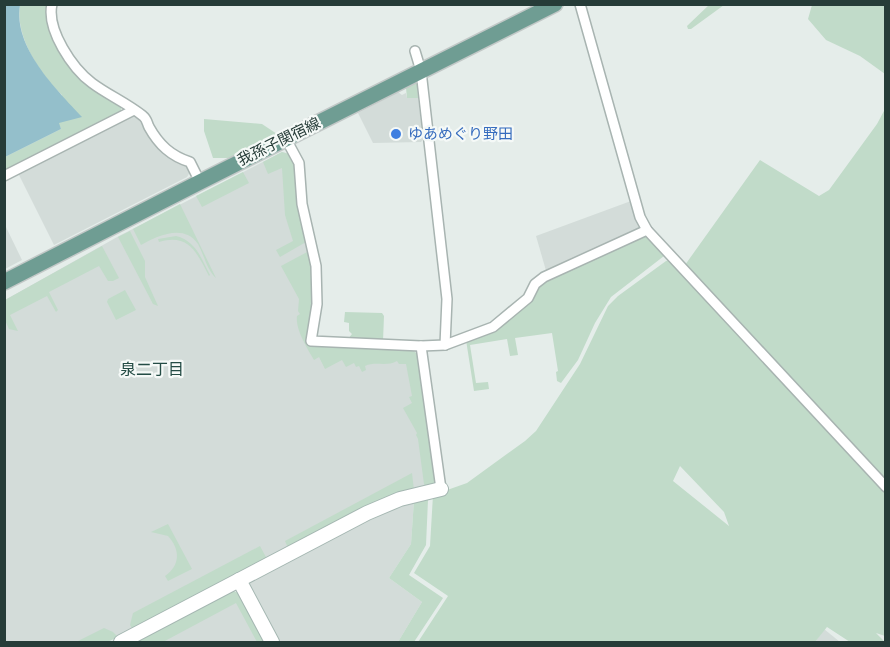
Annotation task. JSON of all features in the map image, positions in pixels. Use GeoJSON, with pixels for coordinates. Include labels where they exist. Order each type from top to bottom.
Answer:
{"type":"FeatureCollection","features":[{"type":"Feature","properties":{"kind":"main road","name":"我孫子関宿線"},"geometry":{"type":"LineString","coordinates":[[4,282],[555,4]]}},
{"type":"Feature","properties":{"kind":"street"},"geometry":{"type":"LineString","coordinates":[[52,4],[51,15],[58,40],[72,63],[90,82],[145,118],[159,144],[175,156],[190,162],[200,182]]}},
{"type":"Feature","properties":{"kind":"street"},"geometry":{"type":"LineString","coordinates":[[580,4],[640,218],[647,230],[885,488]]}},
{"type":"Feature","properties":{"kind":"street"},"geometry":{"type":"LineString","coordinates":[[415,51],[421,71],[447,299],[445,345]]}},
{"type":"Feature","properties":{"kind":"street"},"geometry":{"type":"LineString","coordinates":[[4,176],[134,110]]}},
{"type":"Feature","properties":{"kind":"street"},"geometry":{"type":"LineString","coordinates":[[286,139],[299,164],[302,204],[316,266],[317,304],[311,341],[445,345],[493,327],[528,298],[535,284],[544,278],[647,230]]}},
{"type":"Feature","properties":{"kind":"street"},"geometry":{"type":"LineString","coordinates":[[121,642],[367,513],[400,499],[441,489],[421,346]]}},
{"type":"Feature","properties":{"kind":"street"},"geometry":{"type":"LineString","coordinates":[[238,580],[272,642]]}},
{"type":"Feature","properties":{"kind":"shaded area"},"geometry":{"type":"Polygon","coordinates":[[[398,92],[402,95],[406,93],[407,98],[418,98],[423,139],[421,142],[373,143],[358,113],[398,92]]]}},
{"type":"Feature","properties":{"kind":"shaded area"},"geometry":{"type":"Polygon","coordinates":[[[132,115],[142,122],[157,147],[176,162],[186,166],[190,172],[187,177],[54,245],[18,173],[132,115]]]}},
{"type":"Feature","properties":{"kind":"shaded area"},"geometry":{"type":"Polygon","coordinates":[[[282,152],[289,154],[299,214],[313,267],[313,306],[306,345],[414,351],[437,482],[107,642],[5,642],[5,300],[119,236],[282,152]]]}},
{"type":"Feature","properties":{"kind":"shaded area"},"geometry":{"type":"Polygon","coordinates":[[[631,201],[642,231],[547,274],[536,236],[631,201]]]}},
{"type":"Feature","properties":{"kind":"shaded area"},"geometry":{"type":"Polygon","coordinates":[[[5,225],[22,260],[4,269],[5,225]]]}},
{"type":"Feature","properties":{"kind":"shaded area"},"geometry":{"type":"Polygon","coordinates":[[[414,500],[411,544],[389,578],[422,602],[398,642],[277,642],[248,588],[251,580],[353,525],[414,500]]]}},
{"type":"Feature","properties":{"kind":"shaded area"},"geometry":{"type":"Polygon","coordinates":[[[230,590],[266,642],[133,642],[230,590]]]}},
{"type":"Feature","properties":{"kind":"shaded area"},"geometry":{"type":"Polygon","coordinates":[[[824,629],[840,642],[815,642],[824,629]]]}},
{"type":"Feature","properties":{"kind":"green space"},"geometry":{"type":"Polygon","coordinates":[[[710,4],[724,5],[688,29],[687,26],[710,4]]]}},
{"type":"Feature","properties":{"kind":"green space"},"geometry":{"type":"Polygon","coordinates":[[[20,5],[48,5],[69,64],[86,84],[121,107],[121,112],[5,171],[5,157],[61,129],[58,123],[62,95],[45,77],[25,42],[19,17],[20,5]]]}},
{"type":"Feature","properties":{"kind":"green space"},"geometry":{"type":"Polygon","coordinates":[[[812,5],[885,5],[885,74],[860,56],[826,40],[808,19],[812,5]]]}},
{"type":"Feature","properties":{"kind":"green space"},"geometry":{"type":"Polygon","coordinates":[[[417,82],[418,98],[407,98],[406,88],[417,82]]]}},
{"type":"Feature","properties":{"kind":"green space"},"geometry":{"type":"Polygon","coordinates":[[[885,109],[885,636],[876,633],[885,642],[850,642],[827,627],[815,642],[418,642],[448,596],[414,573],[430,546],[433,495],[467,483],[536,431],[580,364],[608,306],[666,261],[685,265],[760,160],[819,196],[829,190],[877,124],[885,109]],[[680,466],[673,481],[729,526],[724,512],[680,466]]]}},
{"type":"Feature","properties":{"kind":"green space"},"geometry":{"type":"Polygon","coordinates":[[[204,119],[262,124],[280,136],[236,158],[213,158],[204,131],[204,119]]]}},
{"type":"Feature","properties":{"kind":"green space"},"geometry":{"type":"Polygon","coordinates":[[[282,152],[289,154],[295,165],[299,214],[306,242],[280,257],[276,250],[293,241],[285,215],[282,168],[268,174],[263,162],[282,152]]]}},
{"type":"Feature","properties":{"kind":"green space"},"geometry":{"type":"Polygon","coordinates":[[[243,172],[249,183],[202,207],[196,196],[243,172]]]}},
{"type":"Feature","properties":{"kind":"green space"},"geometry":{"type":"Polygon","coordinates":[[[180,204],[216,278],[208,267],[198,244],[192,238],[185,234],[170,233],[141,245],[133,229],[180,204]]]}},
{"type":"Feature","properties":{"kind":"green space"},"geometry":{"type":"Polygon","coordinates":[[[130,231],[145,261],[145,277],[158,306],[153,304],[118,237],[130,231]]]}},
{"type":"Feature","properties":{"kind":"green space"},"geometry":{"type":"Polygon","coordinates":[[[644,233],[664,256],[611,297],[595,323],[578,360],[561,383],[557,381],[556,372],[558,371],[552,333],[515,338],[518,355],[510,356],[507,339],[470,345],[476,383],[488,382],[489,389],[474,391],[466,340],[494,329],[543,281],[644,233]]]}},
{"type":"Feature","properties":{"kind":"green space"},"geometry":{"type":"Polygon","coordinates":[[[176,236],[183,238],[193,246],[204,262],[209,276],[191,247],[178,240],[159,242],[158,239],[176,236]]]}},
{"type":"Feature","properties":{"kind":"green space"},"geometry":{"type":"Polygon","coordinates":[[[102,246],[119,278],[108,281],[99,266],[49,292],[58,310],[56,312],[47,296],[10,315],[18,331],[9,329],[5,320],[5,300],[102,246]]]}},
{"type":"Feature","properties":{"kind":"green space"},"geometry":{"type":"Polygon","coordinates":[[[309,251],[313,287],[306,345],[414,351],[418,355],[437,482],[435,485],[426,487],[424,484],[417,433],[403,408],[412,403],[409,397],[412,396],[406,364],[399,364],[397,361],[389,364],[369,365],[365,366],[366,370],[362,372],[354,363],[346,367],[342,360],[325,369],[319,357],[314,360],[305,344],[297,321],[297,316],[300,314],[299,299],[281,266],[309,251]]]}},
{"type":"Feature","properties":{"kind":"green space"},"geometry":{"type":"Polygon","coordinates":[[[125,290],[136,310],[116,320],[107,302],[108,299],[125,290]]]}},
{"type":"Feature","properties":{"kind":"green space"},"geometry":{"type":"Polygon","coordinates":[[[345,312],[382,313],[384,316],[383,341],[348,339],[352,334],[349,331],[349,323],[344,322],[345,312]]]}},
{"type":"Feature","properties":{"kind":"green space"},"geometry":{"type":"Polygon","coordinates":[[[412,473],[414,490],[288,548],[285,541],[412,473]]]}},
{"type":"Feature","properties":{"kind":"green space"},"geometry":{"type":"Polygon","coordinates":[[[425,497],[428,500],[426,545],[409,575],[443,598],[414,642],[398,642],[422,602],[389,578],[411,544],[414,500],[425,497]]]}},
{"type":"Feature","properties":{"kind":"green space"},"geometry":{"type":"Polygon","coordinates":[[[168,524],[192,569],[168,581],[165,576],[174,567],[177,551],[168,536],[151,532],[168,524]]]}},
{"type":"Feature","properties":{"kind":"green space"},"geometry":{"type":"Polygon","coordinates":[[[260,546],[267,559],[133,630],[130,625],[133,613],[260,546]]]}},
{"type":"Feature","properties":{"kind":"green space"},"geometry":{"type":"Polygon","coordinates":[[[230,590],[239,593],[266,642],[257,642],[236,603],[163,642],[133,642],[230,590]]]}},
{"type":"Feature","properties":{"kind":"green space"},"geometry":{"type":"Polygon","coordinates":[[[104,628],[118,637],[107,642],[76,642],[104,628]]]}},
{"type":"Feature","properties":{"kind":"water"},"geometry":{"type":"Polygon","coordinates":[[[5,4],[20,5],[23,36],[30,52],[60,94],[82,117],[59,123],[61,129],[5,157],[5,4]]]}},
{"type":"Feature","properties":{"kind":"place","name":"ゆあめぐり野田"},"geometry":{"type":"Point","coordinates":[396,134]}},
{"type":"Feature","properties":{"kind":"district","name":"泉二丁目"},"geometry":{"type":"Point","coordinates":[152,370]}}]}
